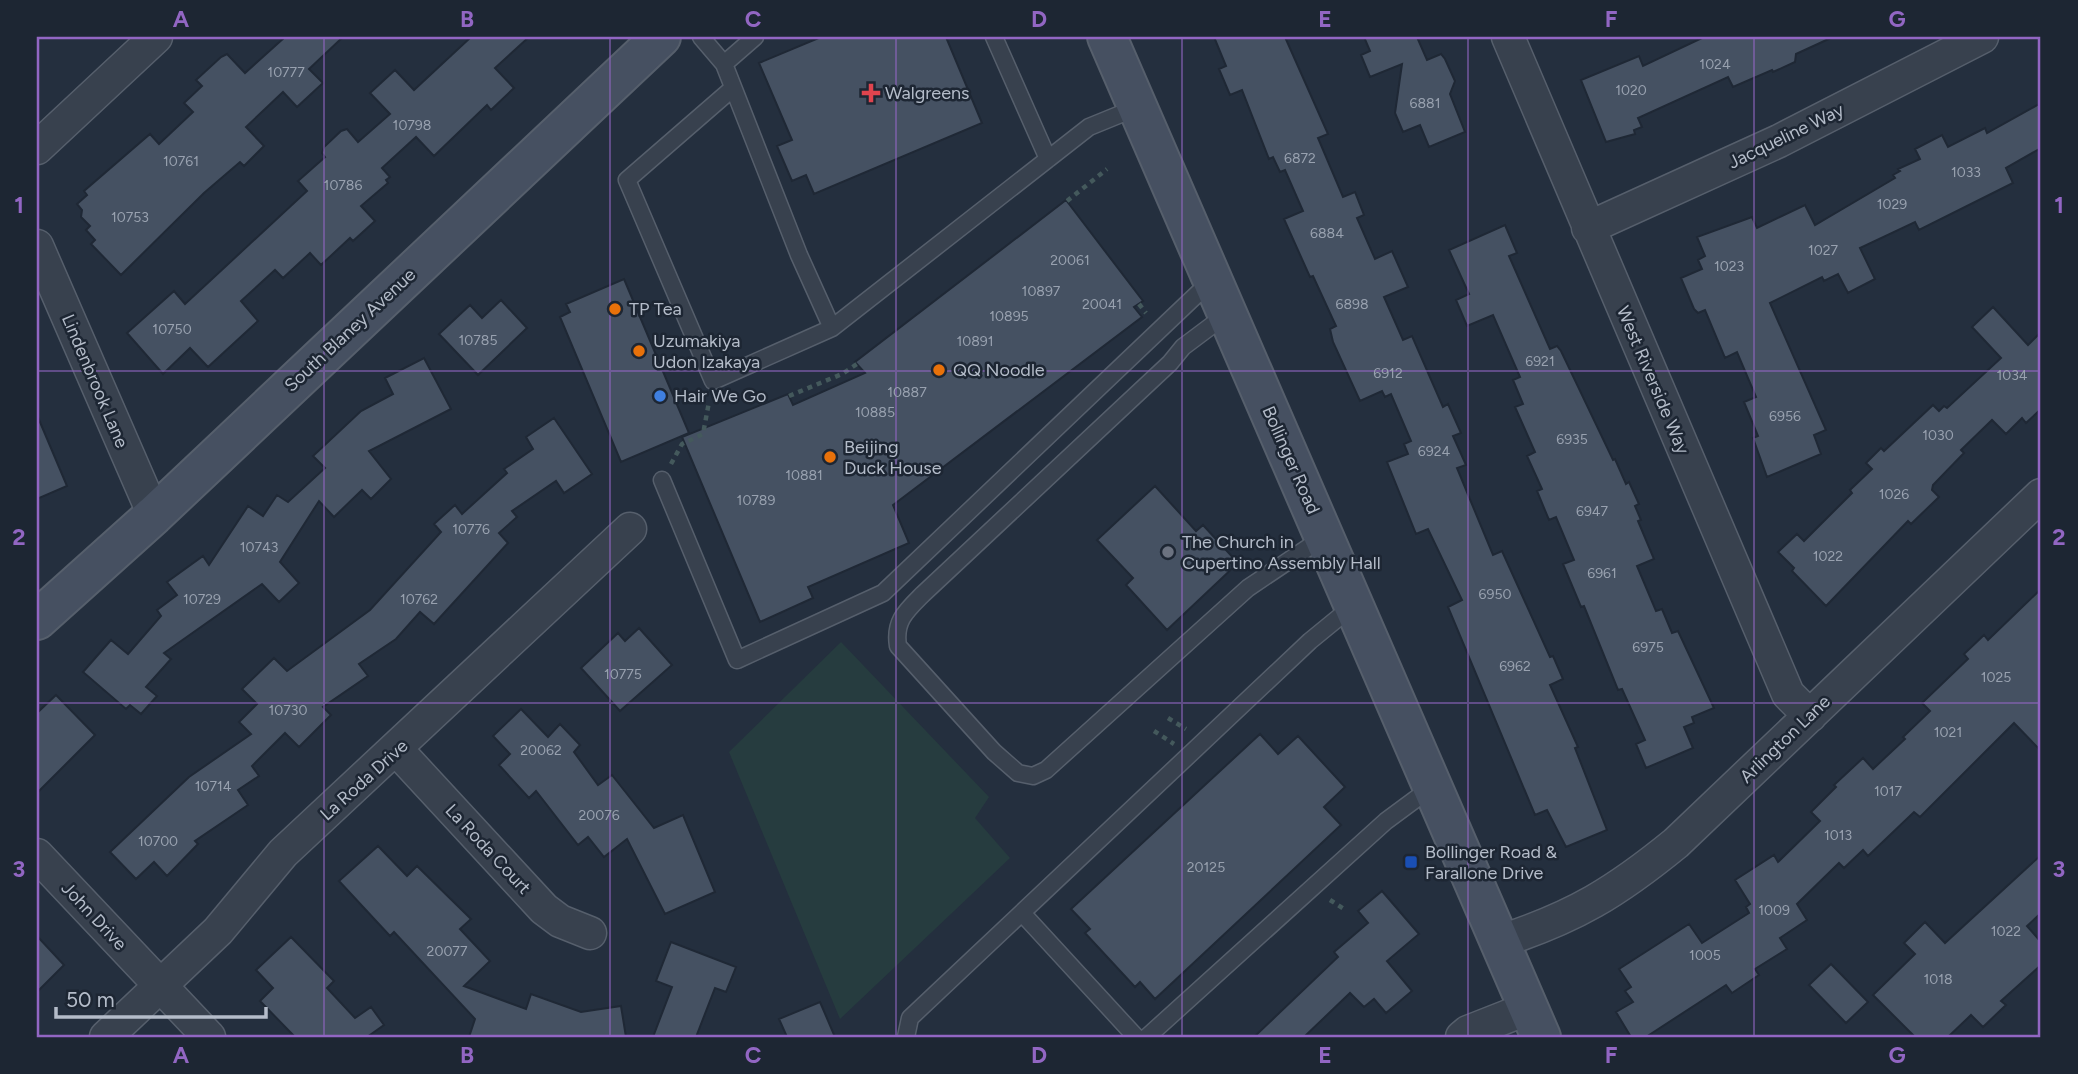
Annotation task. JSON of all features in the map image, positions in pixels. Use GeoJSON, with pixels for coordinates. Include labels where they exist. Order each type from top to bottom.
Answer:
{"type":"FeatureCollection","features":[{"type":"Feature","properties":{"kind":"main road","name":"South Blaney Avenue"},"geometry":{"type":"LineString","coordinates":[[37,620],[154,515],[661,37]]}},
{"type":"Feature","properties":{"kind":"main road","name":"Bollinger Road"},"geometry":{"type":"LineString","coordinates":[[1107,37],[1535,1023]]}},
{"type":"Feature","properties":{"kind":"street"},"geometry":{"type":"LineString","coordinates":[[37,148],[156,37]]}},
{"type":"Feature","properties":{"kind":"street","name":"West Riverside Way"},"geometry":{"type":"LineString","coordinates":[[1508,37],[1788,694],[1810,716]]}},
{"type":"Feature","properties":{"kind":"street","name":"Jacqueline Way"},"geometry":{"type":"LineString","coordinates":[[1588,228],[1779,141],[1982,37]]}},
{"type":"Feature","properties":{"kind":"street","name":"Lindenbrook Lane"},"geometry":{"type":"LineString","coordinates":[[37,246],[154,515]]}},
{"type":"Feature","properties":{"kind":"street","name":"Arlington Lane"},"geometry":{"type":"LineString","coordinates":[[1501,941],[1554,924],[1624,885],[1676,843],[2041,495]]}},
{"type":"Feature","properties":{"kind":"street","name":"La Roda Drive"},"geometry":{"type":"LineString","coordinates":[[106,1037],[218,931],[283,853],[397,750],[630,529]]}},
{"type":"Feature","properties":{"kind":"street","name":"La Roda Court"},"geometry":{"type":"LineString","coordinates":[[397,750],[544,909],[560,921],[590,933]]}},
{"type":"Feature","properties":{"kind":"street","name":"John Drive"},"geometry":{"type":"LineString","coordinates":[[37,855],[209,1037]]}},
{"type":"Feature","properties":{"kind":"street"},"geometry":{"type":"LineString","coordinates":[[1462,1037],[1468,1032],[1535,1023]]}},
{"type":"Feature","properties":{"kind":"lane"},"geometry":{"type":"LineString","coordinates":[[701,37],[724,64],[799,255],[832,328]]}},
{"type":"Feature","properties":{"kind":"lane"},"geometry":{"type":"LineString","coordinates":[[724,64],[755,37]]}},
{"type":"Feature","properties":{"kind":"lane"},"geometry":{"type":"LineString","coordinates":[[995,37],[1048,159]]}},
{"type":"Feature","properties":{"kind":"lane"},"geometry":{"type":"LineString","coordinates":[[733,88],[627,180],[713,381],[832,328],[1089,127],[1138,107]]}},
{"type":"Feature","properties":{"kind":"lane"},"geometry":{"type":"LineString","coordinates":[[662,480],[737,660],[883,593],[1213,279]]}},
{"type":"Feature","properties":{"kind":"lane"},"geometry":{"type":"LineString","coordinates":[[1227,314],[1183,347],[1170,363],[923,594],[901,617],[895,631],[898,646],[994,751],[1018,773],[1033,776],[1046,770],[1248,589],[1324,537]]}},
{"type":"Feature","properties":{"kind":"lane"},"geometry":{"type":"LineString","coordinates":[[906,1037],[910,1018],[1310,641],[1354,605]]}},
{"type":"Feature","properties":{"kind":"lane"},"geometry":{"type":"LineString","coordinates":[[1147,1037],[1386,821],[1433,786]]}},
{"type":"Feature","properties":{"kind":"lane"},"geometry":{"type":"LineString","coordinates":[[1022,913],[1136,1037]]}},
{"type":"Feature","properties":{"kind":"path"},"geometry":{"type":"LineString","coordinates":[[1067,201],[1107,169]]}},
{"type":"Feature","properties":{"kind":"path"},"geometry":{"type":"LineString","coordinates":[[1139,304],[1148,317]]}},
{"type":"Feature","properties":{"kind":"path"},"geometry":{"type":"LineString","coordinates":[[789,396],[842,374],[856,363]]}},
{"type":"Feature","properties":{"kind":"path"},"geometry":{"type":"LineString","coordinates":[[662,480],[682,444],[705,433],[713,381]]}},
{"type":"Feature","properties":{"kind":"path"},"geometry":{"type":"LineString","coordinates":[[1326,898],[1344,909]]}},
{"type":"Feature","properties":{"kind":"green space"},"geometry":{"type":"Polygon","coordinates":[[[841,642],[989,797],[975,818],[1010,858],[840,1019],[729,752],[841,642]]]}},
{"type":"Feature","properties":{"kind":"building"},"geometry":{"type":"Polygon","coordinates":[[[285,37],[343,37],[309,69],[323,83],[297,107],[283,92],[246,127],[264,146],[244,166],[240,162],[204,193],[121,275],[91,244],[95,240],[86,230],[90,226],[81,217],[82,210],[77,204],[87,195],[84,191],[150,134],[159,144],[193,112],[184,103],[202,86],[196,80],[221,57],[227,54],[245,73],[285,37]]]}},
{"type":"Feature","properties":{"kind":"building"},"geometry":{"type":"Polygon","coordinates":[[[471,37],[529,37],[495,68],[514,88],[491,110],[487,105],[434,156],[416,137],[382,168],[390,177],[386,180],[388,183],[361,206],[375,221],[353,241],[350,238],[321,265],[310,253],[283,278],[275,270],[241,301],[258,321],[208,367],[190,348],[163,374],[127,333],[174,291],[185,304],[307,191],[298,181],[325,157],[322,153],[324,147],[341,131],[347,129],[358,142],[390,114],[370,93],[395,70],[414,90],[471,37]]]}},
{"type":"Feature","properties":{"kind":"building","name":"Walgreens"},"geometry":{"type":"Polygon","coordinates":[[[821,37],[946,37],[982,123],[814,194],[806,175],[792,181],[777,146],[792,140],[759,63],[821,37]]]}},
{"type":"Feature","properties":{"kind":"building"},"geometry":{"type":"Polygon","coordinates":[[[1214,37],[1285,37],[1328,134],[1318,138],[1343,197],[1355,192],[1364,215],[1357,218],[1375,259],[1392,251],[1408,287],[1384,297],[1403,340],[1412,336],[1443,407],[1448,404],[1461,433],[1453,436],[1466,465],[1457,468],[1493,555],[1502,551],[1550,657],[1553,656],[1563,679],[1550,685],[1578,747],[1575,748],[1607,830],[1566,847],[1547,810],[1535,815],[1448,607],[1462,600],[1428,529],[1416,534],[1387,462],[1408,454],[1404,444],[1411,441],[1391,394],[1385,397],[1382,391],[1360,401],[1333,342],[1330,329],[1336,326],[1284,219],[1303,211],[1285,170],[1280,172],[1273,157],[1269,159],[1242,90],[1230,95],[1219,69],[1226,66],[1214,37]]]}},
{"type":"Feature","properties":{"kind":"building"},"geometry":{"type":"Polygon","coordinates":[[[1364,37],[1417,37],[1427,60],[1441,54],[1455,81],[1450,94],[1465,132],[1429,147],[1420,125],[1403,132],[1395,113],[1402,64],[1370,77],[1361,55],[1370,51],[1364,37]]]}},
{"type":"Feature","properties":{"kind":"building"},"geometry":{"type":"Polygon","coordinates":[[[1704,37],[1833,37],[1796,54],[1795,62],[1773,72],[1772,70],[1733,87],[1728,77],[1638,118],[1642,127],[1634,130],[1635,134],[1606,142],[1581,80],[1639,56],[1643,66],[1704,37]]]}},
{"type":"Feature","properties":{"kind":"building"},"geometry":{"type":"Polygon","coordinates":[[[2041,103],[2041,148],[2006,168],[2013,183],[1919,230],[1915,222],[1860,248],[1875,279],[1848,293],[1838,274],[1824,281],[1822,277],[1770,303],[1826,430],[1814,435],[1821,454],[1767,477],[1753,438],[1758,436],[1744,402],[1756,397],[1737,352],[1725,358],[1705,310],[1698,313],[1694,309],[1681,278],[1702,269],[1698,260],[1705,256],[1697,237],[1752,217],[1757,228],[1805,205],[1815,225],[1895,178],[1893,175],[1900,171],[1898,169],[1920,159],[1915,149],[1942,135],[1948,147],[1985,128],[1987,133],[2041,103]]]}},
{"type":"Feature","properties":{"kind":"building"},"geometry":{"type":"Polygon","coordinates":[[[1066,200],[1143,301],[1134,307],[1142,317],[893,505],[909,543],[808,587],[813,598],[760,622],[682,437],[788,394],[793,405],[865,373],[855,362],[1066,200]]]}},
{"type":"Feature","properties":{"kind":"building"},"geometry":{"type":"Polygon","coordinates":[[[1505,225],[1517,253],[1509,256],[1550,349],[1557,346],[1561,351],[1613,460],[1615,459],[1626,484],[1629,482],[1639,504],[1635,506],[1641,520],[1638,521],[1654,559],[1637,566],[1656,611],[1662,609],[1672,633],[1678,631],[1714,708],[1692,717],[1694,723],[1684,727],[1693,748],[1646,768],[1636,744],[1645,740],[1622,689],[1618,690],[1584,606],[1581,607],[1563,564],[1574,560],[1556,517],[1549,520],[1537,491],[1542,489],[1527,456],[1535,452],[1515,407],[1523,404],[1513,380],[1520,377],[1493,315],[1467,326],[1456,300],[1469,294],[1449,250],[1505,225]]]}},
{"type":"Feature","properties":{"kind":"building"},"geometry":{"type":"Polygon","coordinates":[[[624,279],[689,433],[621,462],[560,317],[570,312],[566,304],[624,279]]]}},
{"type":"Feature","properties":{"kind":"building"},"geometry":{"type":"Polygon","coordinates":[[[501,300],[527,328],[478,375],[439,334],[470,305],[482,318],[501,300]]]}},
{"type":"Feature","properties":{"kind":"building"},"geometry":{"type":"Polygon","coordinates":[[[1993,307],[2028,345],[2041,332],[2041,409],[2026,423],[2022,418],[2006,434],[1992,420],[1961,450],[1964,453],[1933,485],[1932,490],[1939,497],[1911,524],[1908,521],[1826,606],[1792,571],[1794,568],[1778,552],[1797,534],[1804,541],[1852,493],[1850,490],[1872,469],[1866,463],[1881,448],[1884,451],[1933,405],[1939,411],[1944,406],[1947,408],[2001,358],[1972,327],[1993,307]]]}},
{"type":"Feature","properties":{"kind":"building"},"geometry":{"type":"Polygon","coordinates":[[[424,358],[451,409],[369,451],[391,479],[371,499],[362,490],[334,517],[319,501],[280,562],[299,583],[279,602],[262,584],[164,653],[171,659],[146,687],[157,696],[141,714],[130,705],[126,709],[83,672],[111,640],[128,654],[161,616],[157,610],[177,595],[167,582],[203,556],[209,565],[248,506],[263,516],[277,495],[288,502],[325,468],[313,456],[361,411],[393,394],[385,378],[424,358]]]}},
{"type":"Feature","properties":{"kind":"building"},"geometry":{"type":"Polygon","coordinates":[[[37,415],[67,486],[37,499],[37,415]]]}},
{"type":"Feature","properties":{"kind":"building"},"geometry":{"type":"Polygon","coordinates":[[[554,418],[592,474],[564,493],[556,481],[512,511],[517,517],[499,533],[508,543],[434,624],[420,612],[396,639],[359,664],[368,676],[323,707],[331,715],[299,747],[285,733],[252,766],[259,776],[238,790],[248,805],[195,841],[198,844],[167,876],[154,862],[136,879],[110,852],[189,777],[251,734],[239,722],[257,704],[242,689],[274,658],[287,671],[370,610],[441,532],[434,524],[455,505],[462,514],[507,473],[504,469],[533,449],[526,437],[554,418]]]}},
{"type":"Feature","properties":{"kind":"building","name":"The Church in Cupertino Assembly Hall"},"geometry":{"type":"Polygon","coordinates":[[[1155,486],[1196,531],[1203,525],[1238,563],[1167,630],[1126,585],[1133,578],[1097,540],[1155,486]]]}},
{"type":"Feature","properties":{"kind":"building"},"geometry":{"type":"Polygon","coordinates":[[[2041,589],[2041,751],[2014,723],[1920,817],[1914,812],[1868,856],[1863,850],[1844,868],[1839,863],[1797,904],[1807,920],[1780,938],[1787,949],[1755,969],[1759,975],[1732,993],[1726,985],[1646,1037],[1631,1037],[1616,1012],[1633,1002],[1625,991],[1631,987],[1619,969],[1689,924],[1702,943],[1749,913],[1746,907],[1750,904],[1735,880],[1774,855],[1778,862],[1820,821],[1811,812],[1836,787],[1834,785],[1863,758],[1873,769],[1905,739],[1903,737],[1930,711],[1922,703],[1968,659],[1964,654],[1984,635],[1988,640],[2041,589]]]}},
{"type":"Feature","properties":{"kind":"building"},"geometry":{"type":"Polygon","coordinates":[[[639,628],[672,665],[620,711],[581,668],[618,633],[625,641],[639,628]]]}},
{"type":"Feature","properties":{"kind":"building"},"geometry":{"type":"Polygon","coordinates":[[[56,695],[95,735],[37,793],[37,713],[56,695]]]}},
{"type":"Feature","properties":{"kind":"building"},"geometry":{"type":"Polygon","coordinates":[[[521,709],[548,737],[560,724],[580,745],[574,752],[598,785],[612,775],[654,828],[683,815],[715,892],[665,914],[627,839],[604,857],[588,837],[578,845],[536,791],[529,798],[499,765],[510,754],[493,736],[521,709]]]}},
{"type":"Feature","properties":{"kind":"building"},"geometry":{"type":"Polygon","coordinates":[[[1260,734],[1278,754],[1298,736],[1345,787],[1324,807],[1341,825],[1155,999],[1140,982],[1135,987],[1085,933],[1090,929],[1071,909],[1260,734]]]}},
{"type":"Feature","properties":{"kind":"building"},"geometry":{"type":"Polygon","coordinates":[[[378,846],[407,876],[417,866],[471,919],[460,929],[490,961],[464,986],[526,1009],[531,994],[581,1012],[621,1006],[626,1037],[469,1037],[475,1019],[394,932],[390,936],[339,881],[378,846]]]}},
{"type":"Feature","properties":{"kind":"building"},"geometry":{"type":"Polygon","coordinates":[[[2041,855],[2041,913],[2027,926],[2041,942],[2041,965],[2001,1001],[2006,1005],[1983,1027],[1971,1015],[1948,1037],[1915,1037],[1873,995],[1915,954],[1904,943],[1925,922],[1945,943],[2041,855]]]}},
{"type":"Feature","properties":{"kind":"building"},"geometry":{"type":"Polygon","coordinates":[[[1382,891],[1419,934],[1387,961],[1412,991],[1386,1013],[1374,999],[1364,1007],[1350,993],[1304,1037],[1254,1037],[1338,957],[1334,952],[1368,923],[1358,911],[1382,891]]]}},
{"type":"Feature","properties":{"kind":"building"},"geometry":{"type":"Polygon","coordinates":[[[37,936],[64,965],[37,992],[37,936]]]}},
{"type":"Feature","properties":{"kind":"building"},"geometry":{"type":"Polygon","coordinates":[[[291,937],[334,981],[327,988],[355,1018],[371,1007],[384,1025],[370,1035],[373,1037],[295,1037],[260,1001],[273,988],[256,970],[291,937]]]}},
{"type":"Feature","properties":{"kind":"building"},"geometry":{"type":"Polygon","coordinates":[[[671,942],[736,967],[726,992],[715,988],[696,1037],[653,1037],[672,987],[656,981],[671,942]]]}},
{"type":"Feature","properties":{"kind":"building"},"geometry":{"type":"Polygon","coordinates":[[[1831,964],[1868,1002],[1846,1023],[1809,985],[1831,964]]]}},
{"type":"Feature","properties":{"kind":"building"},"geometry":{"type":"Polygon","coordinates":[[[820,1002],[835,1037],[787,1037],[779,1019],[820,1002]]]}},
{"type":"Feature","properties":{"kind":"place","name":"Walgreens"},"geometry":{"type":"Point","coordinates":[871,93]}},
{"type":"Feature","properties":{"kind":"place","name":"TP Tea"},"geometry":{"type":"Point","coordinates":[615,309]}},
{"type":"Feature","properties":{"kind":"place","name":"Uzumakiya Udon Izakaya"},"geometry":{"type":"Point","coordinates":[639,351]}},
{"type":"Feature","properties":{"kind":"place","name":"QQ Noodle"},"geometry":{"type":"Point","coordinates":[939,370]}},
{"type":"Feature","properties":{"kind":"place","name":"Hair We Go"},"geometry":{"type":"Point","coordinates":[660,396]}},
{"type":"Feature","properties":{"kind":"place","name":"Beijing Duck House"},"geometry":{"type":"Point","coordinates":[830,457]}},
{"type":"Feature","properties":{"kind":"place","name":"The Church in Cupertino Assembly Hall"},"geometry":{"type":"Point","coordinates":[1168,552]}},
{"type":"Feature","properties":{"kind":"place","name":"Bollinger Road & Farallone Drive"},"geometry":{"type":"Point","coordinates":[1411,862]}}]}
